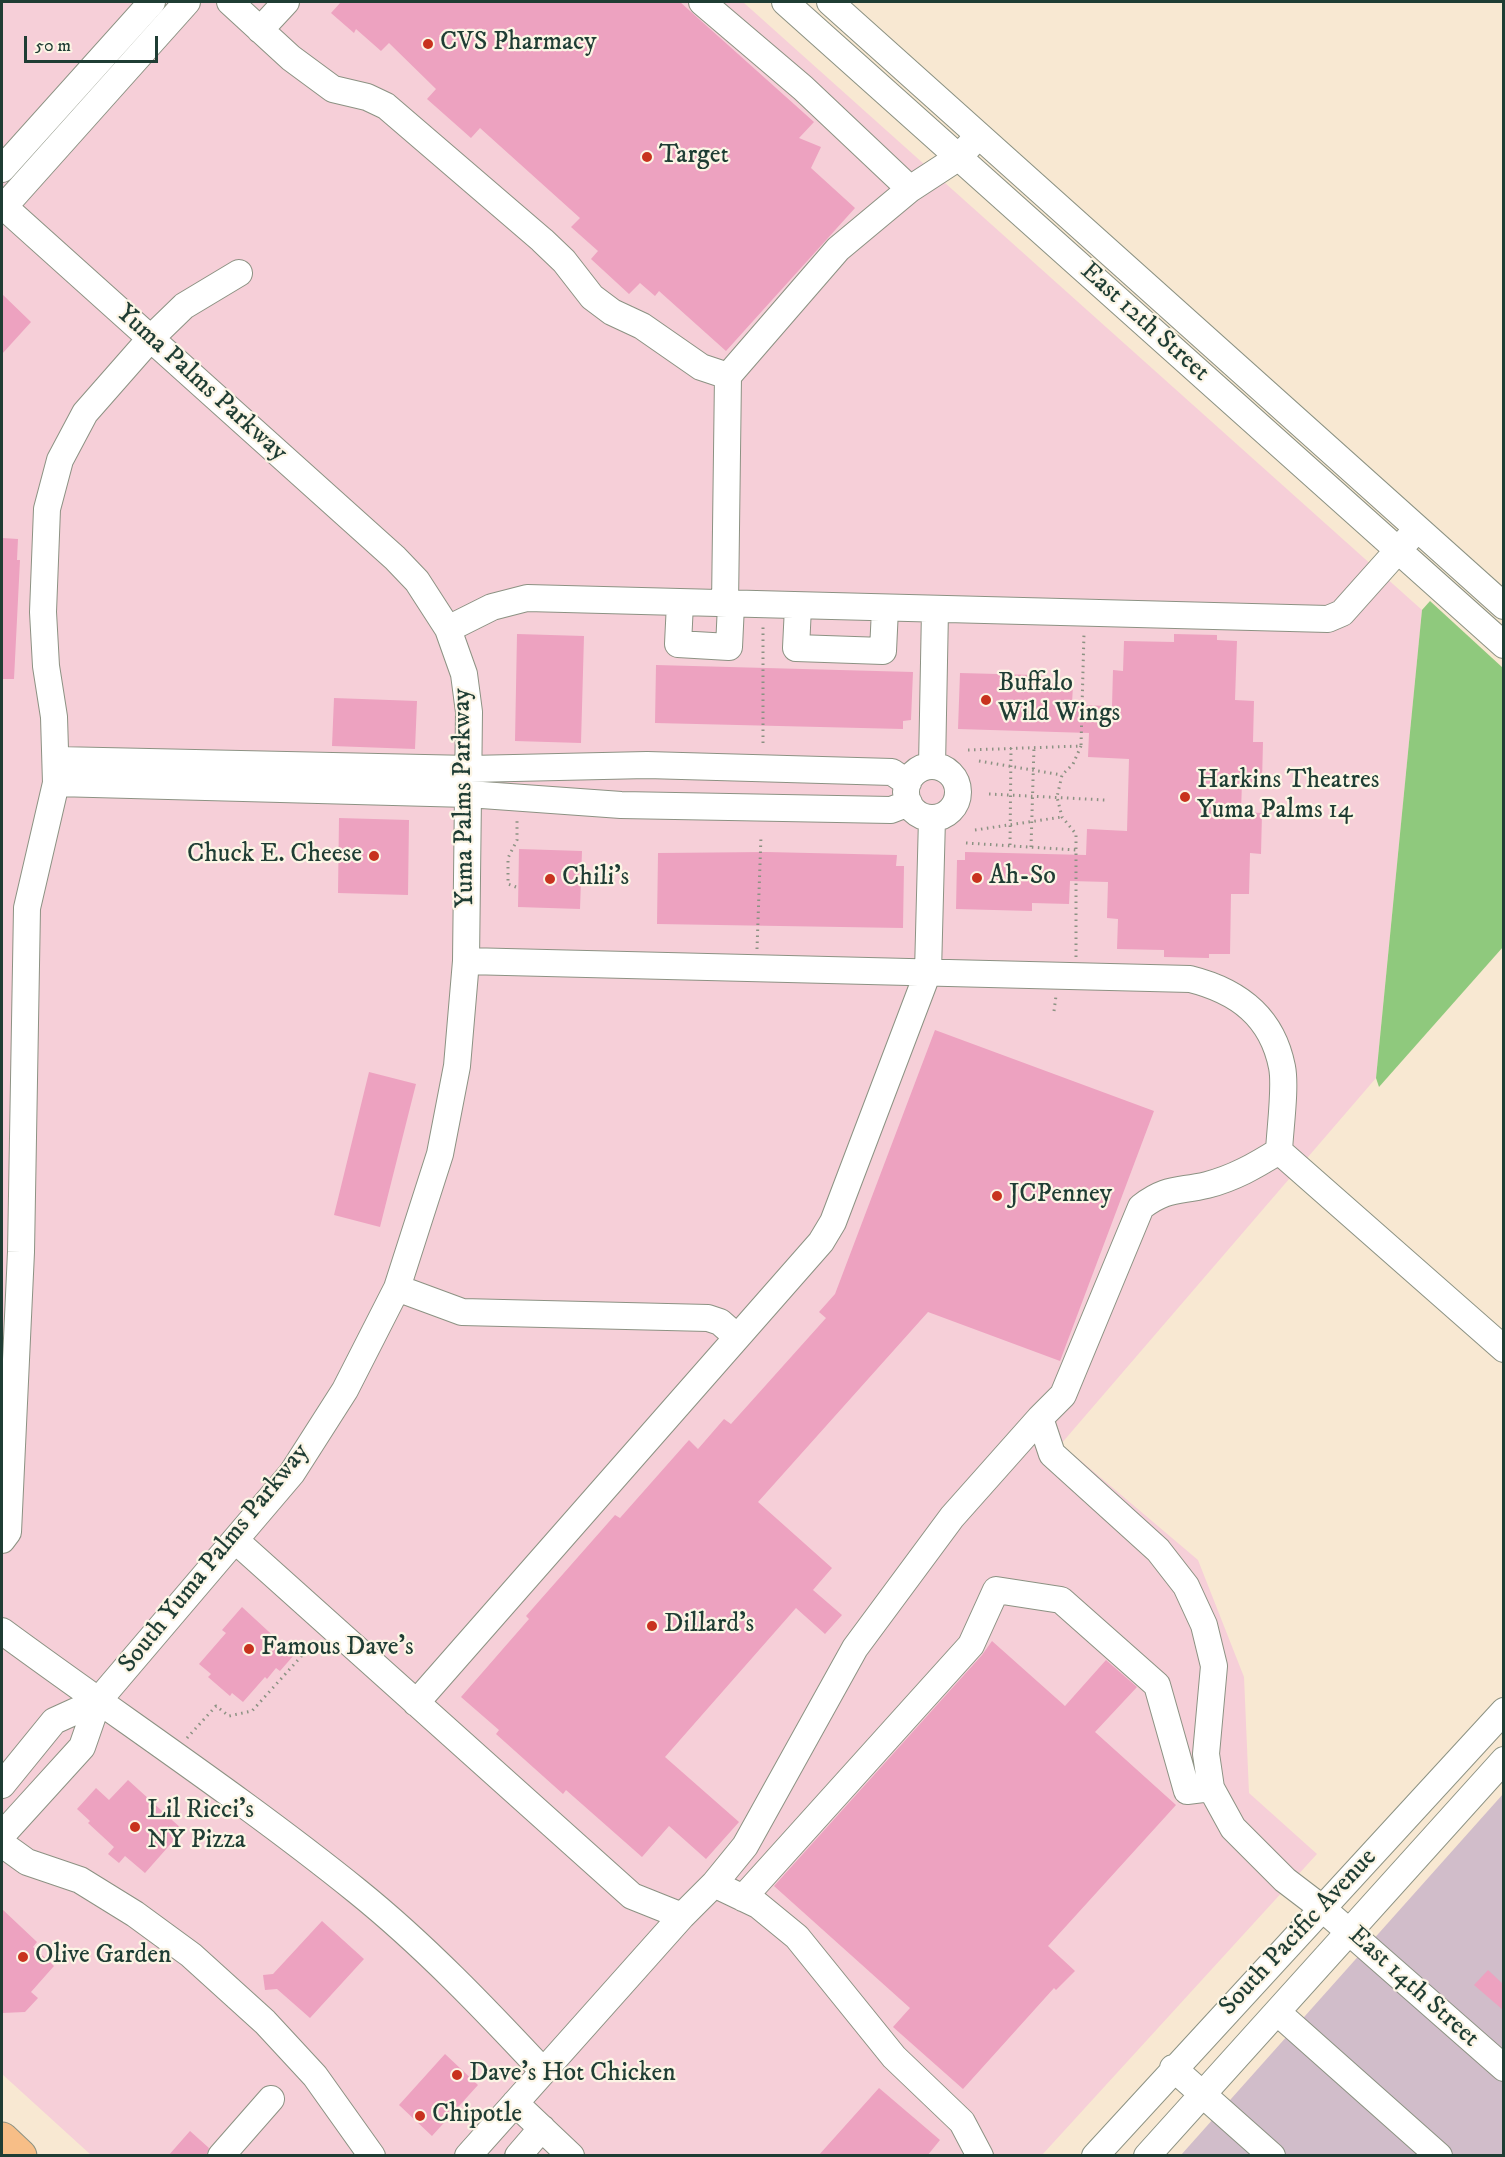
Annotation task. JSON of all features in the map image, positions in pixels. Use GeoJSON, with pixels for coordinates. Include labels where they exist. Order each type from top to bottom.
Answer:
{"type":"FeatureCollection","features":[{"type":"Feature","properties":{"kind":"highway"},"geometry":{"type":"LineString","coordinates":[[2,2139],[20,2156]]}},
{"type":"Feature","properties":{"kind":"street"},"geometry":{"type":"LineString","coordinates":[[2,169],[152,2]]}},
{"type":"Feature","properties":{"kind":"street"},"geometry":{"type":"LineString","coordinates":[[2,207],[187,2]]}},
{"type":"Feature","properties":{"kind":"street"},"geometry":{"type":"LineString","coordinates":[[230,2],[291,58],[333,89],[367,97],[386,106],[542,240],[564,261],[592,297],[612,312],[642,326],[701,367],[728,376]]}},
{"type":"Feature","properties":{"kind":"street"},"geometry":{"type":"LineString","coordinates":[[260,30],[286,2]]}},
{"type":"Feature","properties":{"kind":"street"},"geometry":{"type":"LineString","coordinates":[[702,2],[803,88],[910,189]]}},
{"type":"Feature","properties":{"kind":"street","name":"East 12th Street"},"geometry":{"type":"LineString","coordinates":[[785,2],[1503,645]]}},
{"type":"Feature","properties":{"kind":"street","name":"East 12th Street"},"geometry":{"type":"LineString","coordinates":[[830,2],[1503,606]]}},
{"type":"Feature","properties":{"kind":"street"},"geometry":{"type":"LineString","coordinates":[[680,603],[678,644],[729,647],[728,376],[838,249],[910,189],[959,157],[978,136]]}},
{"type":"Feature","properties":{"kind":"street","name":"Yuma Palms Parkway"},"geometry":{"type":"LineString","coordinates":[[2,207],[395,558],[417,581],[448,629],[465,683],[469,712],[466,961],[457,1066],[440,1154],[397,1288]]}},
{"type":"Feature","properties":{"kind":"street"},"geometry":{"type":"LineString","coordinates":[[2,1540],[8,1532],[21,1252],[27,908],[56,771],[43,612],[47,509],[60,460],[85,413],[150,339],[184,306],[239,273]]}},
{"type":"Feature","properties":{"kind":"street"},"geometry":{"type":"LineString","coordinates":[[448,629],[492,607],[527,598],[798,607],[1328,619],[1342,613],[1417,529]]}},
{"type":"Feature","properties":{"kind":"street"},"geometry":{"type":"LineString","coordinates":[[798,607],[796,648],[883,651],[885,609]]}},
{"type":"Feature","properties":{"kind":"street"},"geometry":{"type":"LineString","coordinates":[[932,766],[935,610]]}},
{"type":"Feature","properties":{"kind":"street"},"geometry":{"type":"LineString","coordinates":[[56,771],[470,769],[647,765],[892,772],[908,793],[918,814],[932,818],[947,813],[957,800],[958,792],[953,777],[947,771],[932,766],[917,770],[908,793],[891,810],[621,805],[56,771]]}},
{"type":"Feature","properties":{"kind":"street"},"geometry":{"type":"LineString","coordinates":[[416,1703],[821,1242],[833,1222],[928,972],[932,818]]}},
{"type":"Feature","properties":{"kind":"street"},"geometry":{"type":"LineString","coordinates":[[466,961],[1190,979],[1216,986],[1235,995],[1256,1013],[1273,1039],[1283,1069],[1279,1151]]}},
{"type":"Feature","properties":{"kind":"street"},"geometry":{"type":"LineString","coordinates":[[1279,1151],[1503,1349]]}},
{"type":"Feature","properties":{"kind":"street"},"geometry":{"type":"LineString","coordinates":[[468,2156],[682,1916],[714,1884],[745,1846],[855,1648],[952,1517],[1063,1395],[1141,1207],[1156,1195],[1179,1188],[1205,1185],[1243,1173],[1279,1151]]}},
{"type":"Feature","properties":{"kind":"street"},"geometry":{"type":"LineString","coordinates":[[397,1288],[462,1312],[708,1318],[720,1323],[737,1337]]}},
{"type":"Feature","properties":{"kind":"street","name":"South Yuma Palms Parkway"},"geometry":{"type":"LineString","coordinates":[[98,1701],[292,1473],[339,1400],[397,1288]]}},
{"type":"Feature","properties":{"kind":"street"},"geometry":{"type":"LineString","coordinates":[[742,1898],[970,1645],[996,1590],[1061,1599],[1157,1685],[1188,1791],[1211,1788],[1206,1754],[1214,1666],[1200,1616],[1186,1586],[1158,1550],[1052,1454],[1040,1418]]}},
{"type":"Feature","properties":{"kind":"street"},"geometry":{"type":"LineString","coordinates":[[235,1540],[632,1896],[682,1916]]}},
{"type":"Feature","properties":{"kind":"street"},"geometry":{"type":"LineString","coordinates":[[2,1631],[278,1829],[360,1893],[427,1954],[543,2071]]}},
{"type":"Feature","properties":{"kind":"street"},"geometry":{"type":"LineString","coordinates":[[2,1785],[54,1721],[98,1701]]}},
{"type":"Feature","properties":{"kind":"street"},"geometry":{"type":"LineString","coordinates":[[2,1835],[82,1747],[98,1701]]}},
{"type":"Feature","properties":{"kind":"street","name":"South Pacific Avenue"},"geometry":{"type":"LineString","coordinates":[[1095,2156],[1173,2068],[1323,1909],[1503,1711]]}},
{"type":"Feature","properties":{"kind":"street","name":"South Pacific Avenue"},"geometry":{"type":"LineString","coordinates":[[1147,2156],[1503,1760]]}},
{"type":"Feature","properties":{"kind":"street","name":"East 14th Street"},"geometry":{"type":"LineString","coordinates":[[1211,1788],[1233,1828],[1286,1881],[1350,1932],[1503,2068]]}},
{"type":"Feature","properties":{"kind":"street"},"geometry":{"type":"LineString","coordinates":[[2,1844],[27,1862],[80,1880],[135,1914],[191,1955],[265,2022],[315,2076],[372,2156]]}},
{"type":"Feature","properties":{"kind":"street"},"geometry":{"type":"LineString","coordinates":[[714,1884],[758,1905],[797,1937],[894,2057],[962,2122],[980,2156]]}},
{"type":"Feature","properties":{"kind":"street"},"geometry":{"type":"LineString","coordinates":[[1277,2012],[1439,2156]]}},
{"type":"Feature","properties":{"kind":"street"},"geometry":{"type":"LineString","coordinates":[[1173,2068],[1272,2156]]}},
{"type":"Feature","properties":{"kind":"street"},"geometry":{"type":"LineString","coordinates":[[221,2156],[271,2099]]}},
{"type":"Feature","properties":{"kind":"street"},"geometry":{"type":"LineString","coordinates":[[515,2103],[571,2156]]}},
{"type":"Feature","properties":{"kind":"street"},"geometry":{"type":"LineString","coordinates":[[518,2156],[542,2128]]}},
{"type":"Feature","properties":{"kind":"path"},"geometry":{"type":"LineString","coordinates":[[763,624],[763,743]]}},
{"type":"Feature","properties":{"kind":"path"},"geometry":{"type":"LineString","coordinates":[[1076,966],[1076,834],[1062,817],[1057,797],[1062,775],[1073,764],[1081,746],[1084,632]]}},
{"type":"Feature","properties":{"kind":"path"},"geometry":{"type":"LineString","coordinates":[[968,750],[1081,746]]}},
{"type":"Feature","properties":{"kind":"path"},"geometry":{"type":"LineString","coordinates":[[1031,847],[1034,747]]}},
{"type":"Feature","properties":{"kind":"path"},"geometry":{"type":"LineString","coordinates":[[1010,845],[1011,748]]}},
{"type":"Feature","properties":{"kind":"path"},"geometry":{"type":"LineString","coordinates":[[978,761],[1062,775]]}},
{"type":"Feature","properties":{"kind":"path"},"geometry":{"type":"LineString","coordinates":[[989,794],[1105,800]]}},
{"type":"Feature","properties":{"kind":"path"},"geometry":{"type":"LineString","coordinates":[[975,830],[1062,817]]}},
{"type":"Feature","properties":{"kind":"path"},"geometry":{"type":"LineString","coordinates":[[516,888],[508,885],[508,858],[517,840],[517,820]]}},
{"type":"Feature","properties":{"kind":"path"},"geometry":{"type":"LineString","coordinates":[[756,957],[761,836]]}},
{"type":"Feature","properties":{"kind":"path"},"geometry":{"type":"LineString","coordinates":[[966,843],[1076,850]]}},
{"type":"Feature","properties":{"kind":"path"},"geometry":{"type":"LineString","coordinates":[[1054,1011],[1057,991]]}},
{"type":"Feature","properties":{"kind":"path"},"geometry":{"type":"LineString","coordinates":[[183,1742],[216,1706],[229,1716],[252,1711],[319,1636]]}},
{"type":"Feature","properties":{"kind":"shaded area"},"geometry":{"type":"Polygon","coordinates":[[[2,2],[743,2],[1422,610],[1376,1078],[1061,1444],[1198,1560],[1244,1677],[1249,1793],[1317,1854],[1042,2155],[91,2155],[2,2074],[2,2]]]}},
{"type":"Feature","properties":{"kind":"shaded area"},"geometry":{"type":"Polygon","coordinates":[[[1503,1794],[1503,2155],[1181,2155],[1503,1794]]]}},
{"type":"Feature","properties":{"kind":"green space"},"geometry":{"type":"Polygon","coordinates":[[[1430,601],[1503,668],[1503,947],[1379,1087],[1376,1078],[1422,610],[1430,601]]]}},
{"type":"Feature","properties":{"kind":"building","name":"Target"},"geometry":{"type":"Polygon","coordinates":[[[341,2],[680,2],[814,122],[799,138],[821,147],[811,168],[855,208],[726,351],[659,291],[655,296],[640,283],[629,294],[591,259],[598,251],[571,227],[580,218],[480,128],[471,138],[427,99],[436,89],[389,43],[381,51],[356,29],[354,33],[331,13],[341,2]]]}},
{"type":"Feature","properties":{"kind":"building"},"geometry":{"type":"Polygon","coordinates":[[[2,294],[31,322],[2,354],[2,294]]]}},
{"type":"Feature","properties":{"kind":"building"},"geometry":{"type":"Polygon","coordinates":[[[2,538],[18,539],[17,560],[20,560],[14,679],[2,679],[2,538]]]}},
{"type":"Feature","properties":{"kind":"building"},"geometry":{"type":"Polygon","coordinates":[[[517,634],[584,636],[581,743],[515,741],[517,634]]]}},
{"type":"Feature","properties":{"kind":"building","name":"Harkins Theatres Yuma Palms 14"},"geometry":{"type":"Polygon","coordinates":[[[1174,634],[1217,635],[1217,640],[1237,641],[1235,700],[1254,701],[1253,742],[1263,742],[1262,782],[1242,782],[1241,812],[1262,813],[1261,854],[1250,853],[1249,894],[1231,894],[1230,954],[1209,954],[1209,958],[1164,957],[1164,950],[1117,949],[1118,919],[1107,918],[1108,882],[1070,881],[1069,904],[1032,903],[1032,911],[956,909],[957,860],[965,860],[965,852],[1086,855],[1087,829],[1127,831],[1129,759],[1088,757],[1089,733],[958,729],[960,673],[1035,675],[1035,683],[1073,684],[1072,705],[1112,706],[1113,670],[1123,671],[1124,641],[1174,642],[1174,634]]]}},
{"type":"Feature","properties":{"kind":"building"},"geometry":{"type":"Polygon","coordinates":[[[656,665],[913,672],[911,720],[903,721],[903,729],[655,723],[656,665]]]}},
{"type":"Feature","properties":{"kind":"building"},"geometry":{"type":"Polygon","coordinates":[[[334,698],[417,701],[415,749],[332,746],[334,698]]]}},
{"type":"Feature","properties":{"kind":"building","name":"Chuck E. Cheese"},"geometry":{"type":"Polygon","coordinates":[[[339,818],[409,820],[408,895],[338,893],[339,818]]]}},
{"type":"Feature","properties":{"kind":"building","name":"Chili's"},"geometry":{"type":"Polygon","coordinates":[[[519,849],[582,851],[580,909],[518,907],[519,849]]]}},
{"type":"Feature","properties":{"kind":"building"},"geometry":{"type":"Polygon","coordinates":[[[766,852],[897,855],[896,866],[904,866],[903,928],[657,924],[658,853],[766,852]]]}},
{"type":"Feature","properties":{"kind":"building"},"geometry":{"type":"Polygon","coordinates":[[[935,1030],[1154,1111],[1060,1361],[928,1312],[758,1502],[832,1568],[813,1590],[842,1615],[825,1634],[796,1608],[665,1757],[739,1822],[706,1859],[669,1826],[642,1857],[566,1790],[563,1794],[496,1734],[499,1730],[461,1697],[529,1619],[526,1616],[615,1515],[620,1518],[689,1440],[698,1449],[724,1419],[731,1424],[826,1318],[819,1312],[835,1294],[935,1030]]]}},
{"type":"Feature","properties":{"kind":"building"},"geometry":{"type":"Polygon","coordinates":[[[369,1072],[416,1084],[380,1227],[334,1215],[369,1072]]]}},
{"type":"Feature","properties":{"kind":"building","name":"Famous Dave's"},"geometry":{"type":"Polygon","coordinates":[[[242,1607],[294,1655],[280,1671],[276,1668],[267,1679],[265,1677],[243,1702],[232,1693],[230,1696],[208,1677],[211,1674],[199,1664],[226,1633],[222,1630],[242,1607]]]}},
{"type":"Feature","properties":{"kind":"building"},"geometry":{"type":"Polygon","coordinates":[[[992,1641],[1065,1706],[1106,1660],[1137,1687],[1095,1732],[1176,1805],[1048,1946],[1075,1971],[1056,1990],[1054,1988],[963,2089],[893,2027],[910,2008],[774,1886],[982,1655],[992,1641]]]}},
{"type":"Feature","properties":{"kind":"building","name":"Lil Ricci's NY Pizza"},"geometry":{"type":"Polygon","coordinates":[[[128,1780],[183,1830],[145,1873],[125,1856],[119,1863],[108,1854],[114,1847],[88,1823],[90,1821],[77,1809],[96,1788],[109,1800],[128,1780]]]}},
{"type":"Feature","properties":{"kind":"building","name":"Olive Garden"},"geometry":{"type":"Polygon","coordinates":[[[2,1909],[37,1942],[33,1947],[54,1966],[31,1992],[38,1998],[25,2012],[2,2013],[2,1909]]]}},
{"type":"Feature","properties":{"kind":"building"},"geometry":{"type":"Polygon","coordinates":[[[322,1921],[364,1959],[310,2018],[277,1989],[265,1990],[263,1975],[273,1974],[322,1921]]]}},
{"type":"Feature","properties":{"kind":"building"},"geometry":{"type":"Polygon","coordinates":[[[1488,1970],[1503,1984],[1503,2010],[1474,1985],[1488,1970]]]}},
{"type":"Feature","properties":{"kind":"building"},"geometry":{"type":"Polygon","coordinates":[[[445,2054],[478,2085],[432,2136],[399,2105],[445,2054]]]}},
{"type":"Feature","properties":{"kind":"building"},"geometry":{"type":"Polygon","coordinates":[[[879,2088],[940,2140],[927,2156],[818,2156],[879,2088]]]}},
{"type":"Feature","properties":{"kind":"building"},"geometry":{"type":"Polygon","coordinates":[[[190,2131],[209,2148],[206,2156],[168,2156],[190,2131]]]}},
{"type":"Feature","properties":{"kind":"place","name":"CVS Pharmacy"},"geometry":{"type":"Point","coordinates":[428,44]}},
{"type":"Feature","properties":{"kind":"place","name":"Target"},"geometry":{"type":"Point","coordinates":[647,157]}},
{"type":"Feature","properties":{"kind":"place","name":"Buffalo Wild Wings"},"geometry":{"type":"Point","coordinates":[986,700]}},
{"type":"Feature","properties":{"kind":"place","name":"Harkins Theatres Yuma Palms 14"},"geometry":{"type":"Point","coordinates":[1185,797]}},
{"type":"Feature","properties":{"kind":"place","name":"Chuck E. Cheese"},"geometry":{"type":"Point","coordinates":[374,856]}},
{"type":"Feature","properties":{"kind":"place","name":"Ah-So"},"geometry":{"type":"Point","coordinates":[977,878]}},
{"type":"Feature","properties":{"kind":"place","name":"Chili's"},"geometry":{"type":"Point","coordinates":[550,879]}},
{"type":"Feature","properties":{"kind":"place","name":"JCPenney"},"geometry":{"type":"Point","coordinates":[997,1196]}},
{"type":"Feature","properties":{"kind":"place","name":"Dillard's"},"geometry":{"type":"Point","coordinates":[652,1626]}},
{"type":"Feature","properties":{"kind":"place","name":"Famous Dave's"},"geometry":{"type":"Point","coordinates":[249,1649]}},
{"type":"Feature","properties":{"kind":"place","name":"Lil Ricci's NY Pizza"},"geometry":{"type":"Point","coordinates":[135,1827]}},
{"type":"Feature","properties":{"kind":"place","name":"Olive Garden"},"geometry":{"type":"Point","coordinates":[23,1957]}},
{"type":"Feature","properties":{"kind":"place","name":"Dave's Hot Chicken"},"geometry":{"type":"Point","coordinates":[457,2075]}},
{"type":"Feature","properties":{"kind":"place","name":"Chipotle"},"geometry":{"type":"Point","coordinates":[420,2116]}}]}
